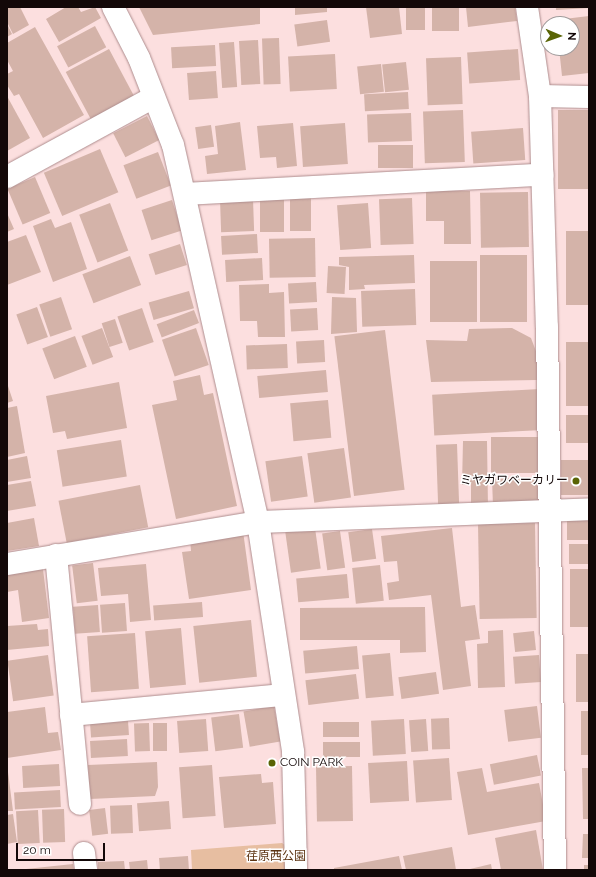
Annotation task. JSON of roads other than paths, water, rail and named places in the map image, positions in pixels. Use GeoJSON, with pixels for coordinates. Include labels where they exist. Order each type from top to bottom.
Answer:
{"type":"FeatureCollection","features":[{"type":"Feature","properties":{"kind":"street"},"geometry":{"type":"LineString","coordinates":[[113,7],[139,58],[173,145],[186,194],[258,522],[283,696],[293,752],[296,870]]}},
{"type":"Feature","properties":{"kind":"street"},"geometry":{"type":"LineString","coordinates":[[527,7],[540,96],[555,870]]}},
{"type":"Feature","properties":{"kind":"street"},"geometry":{"type":"LineString","coordinates":[[540,96],[589,97]]}},
{"type":"Feature","properties":{"kind":"street"},"geometry":{"type":"LineString","coordinates":[[7,177],[154,97]]}},
{"type":"Feature","properties":{"kind":"street"},"geometry":{"type":"LineString","coordinates":[[186,194],[542,175]]}},
{"type":"Feature","properties":{"kind":"street"},"geometry":{"type":"LineString","coordinates":[[7,564],[258,522],[589,509]]}},
{"type":"Feature","properties":{"kind":"street"},"geometry":{"type":"LineString","coordinates":[[56,555],[80,804]]}},
{"type":"Feature","properties":{"kind":"street"},"geometry":{"type":"LineString","coordinates":[[71,715],[283,696]]}},
{"type":"Feature","properties":{"kind":"place","name":"ミヤガワベーカリー"},"geometry":{"type":"Point","coordinates":[576,481]}},
{"type":"Feature","properties":{"kind":"place","name":"COIN PARK"},"geometry":{"type":"Point","coordinates":[272,763]}},
{"type":"Feature","properties":{"kind":"park label","name":"荏原西公園"},"geometry":{"type":"Point","coordinates":[276,857]}}]}
